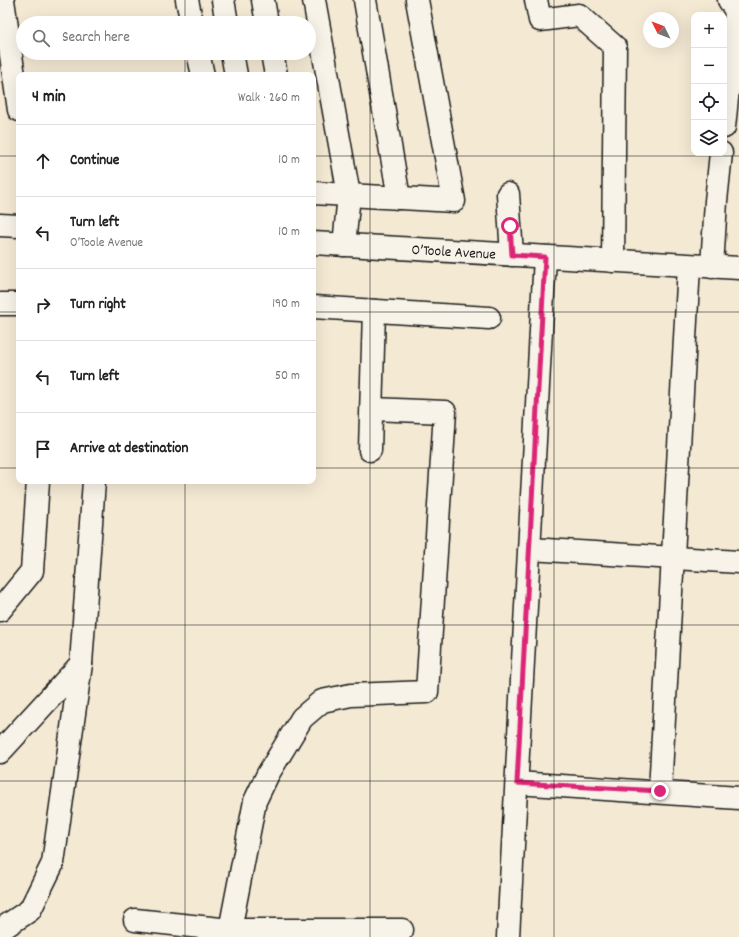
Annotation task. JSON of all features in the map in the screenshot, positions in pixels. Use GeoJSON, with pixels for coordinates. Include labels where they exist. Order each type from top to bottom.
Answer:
{"type":"FeatureCollection","features":[{"type":"Feature","properties":{"kind":"street"},"geometry":{"type":"LineString","coordinates":[[3,0],[16,89]]}},
{"type":"Feature","properties":{"kind":"street"},"geometry":{"type":"LineString","coordinates":[[187,0],[190,16]]}},
{"type":"Feature","properties":{"kind":"street"},"geometry":{"type":"LineString","coordinates":[[223,0],[226,16]]}},
{"type":"Feature","properties":{"kind":"street"},"geometry":{"type":"LineString","coordinates":[[263,0],[266,16]]}},
{"type":"Feature","properties":{"kind":"street"},"geometry":{"type":"LineString","coordinates":[[314,0],[349,195],[344,245]]}},
{"type":"Feature","properties":{"kind":"street"},"geometry":{"type":"LineString","coordinates":[[365,0],[399,198]]}},
{"type":"Feature","properties":{"kind":"street"},"geometry":{"type":"LineString","coordinates":[[316,193],[454,201],[417,0]]}},
{"type":"Feature","properties":{"kind":"street"},"geometry":{"type":"LineString","coordinates":[[536,0],[540,20],[580,15],[615,47],[613,261]]}},
{"type":"Feature","properties":{"kind":"street"},"geometry":{"type":"LineString","coordinates":[[725,120],[736,11],[729,0]]}},
{"type":"Feature","properties":{"kind":"street"},"geometry":{"type":"LineString","coordinates":[[200,60],[202,72]]}},
{"type":"Feature","properties":{"kind":"street"},"geometry":{"type":"LineString","coordinates":[[233,60],[235,72]]}},
{"type":"Feature","properties":{"kind":"street"},"geometry":{"type":"LineString","coordinates":[[273,60],[275,72]]}},
{"type":"Feature","properties":{"kind":"street"},"geometry":{"type":"LineString","coordinates":[[712,267],[721,156]]}},
{"type":"Feature","properties":{"kind":"street"},"geometry":{"type":"LineString","coordinates":[[508,194],[512,255]]}},
{"type":"Feature","properties":{"kind":"street"},"geometry":{"type":"LineString","coordinates":[[0,225],[16,226]]}},
{"type":"Feature","properties":{"kind":"street","name":"O’Toole Avenue"},"geometry":{"type":"LineString","coordinates":[[316,243],[739,268]]}},
{"type":"Feature","properties":{"kind":"street"},"geometry":{"type":"LineString","coordinates":[[508,937],[545,257]]}},
{"type":"Feature","properties":{"kind":"street"},"geometry":{"type":"LineString","coordinates":[[660,791],[688,266]]}},
{"type":"Feature","properties":{"kind":"street"},"geometry":{"type":"LineString","coordinates":[[0,304],[16,304]]}},
{"type":"Feature","properties":{"kind":"street"},"geometry":{"type":"LineString","coordinates":[[316,308],[489,318]]}},
{"type":"Feature","properties":{"kind":"street"},"geometry":{"type":"LineString","coordinates":[[370,450],[374,311]]}},
{"type":"Feature","properties":{"kind":"street"},"geometry":{"type":"LineString","coordinates":[[230,930],[255,801],[268,774],[302,718],[322,701],[351,695],[426,692],[445,412],[372,409]]}},
{"type":"Feature","properties":{"kind":"street"},"geometry":{"type":"LineString","coordinates":[[0,610],[32,571],[38,484]]}},
{"type":"Feature","properties":{"kind":"street"},"geometry":{"type":"LineString","coordinates":[[0,930],[30,910],[53,863],[81,664],[94,484]]}},
{"type":"Feature","properties":{"kind":"street"},"geometry":{"type":"LineString","coordinates":[[530,549],[739,562]]}},
{"type":"Feature","properties":{"kind":"street"},"geometry":{"type":"LineString","coordinates":[[0,752],[81,664]]}},
{"type":"Feature","properties":{"kind":"street"},"geometry":{"type":"LineString","coordinates":[[517,783],[660,791],[739,798]]}},
{"type":"Feature","properties":{"kind":"street"},"geometry":{"type":"LineString","coordinates":[[135,920],[230,930],[402,930]]}},
{"type":"Feature","properties":{"kind":"route"},"geometry":{"type":"LineString","coordinates":[[510,226],[512,255],[545,257],[517,783],[660,791]]}}]}
